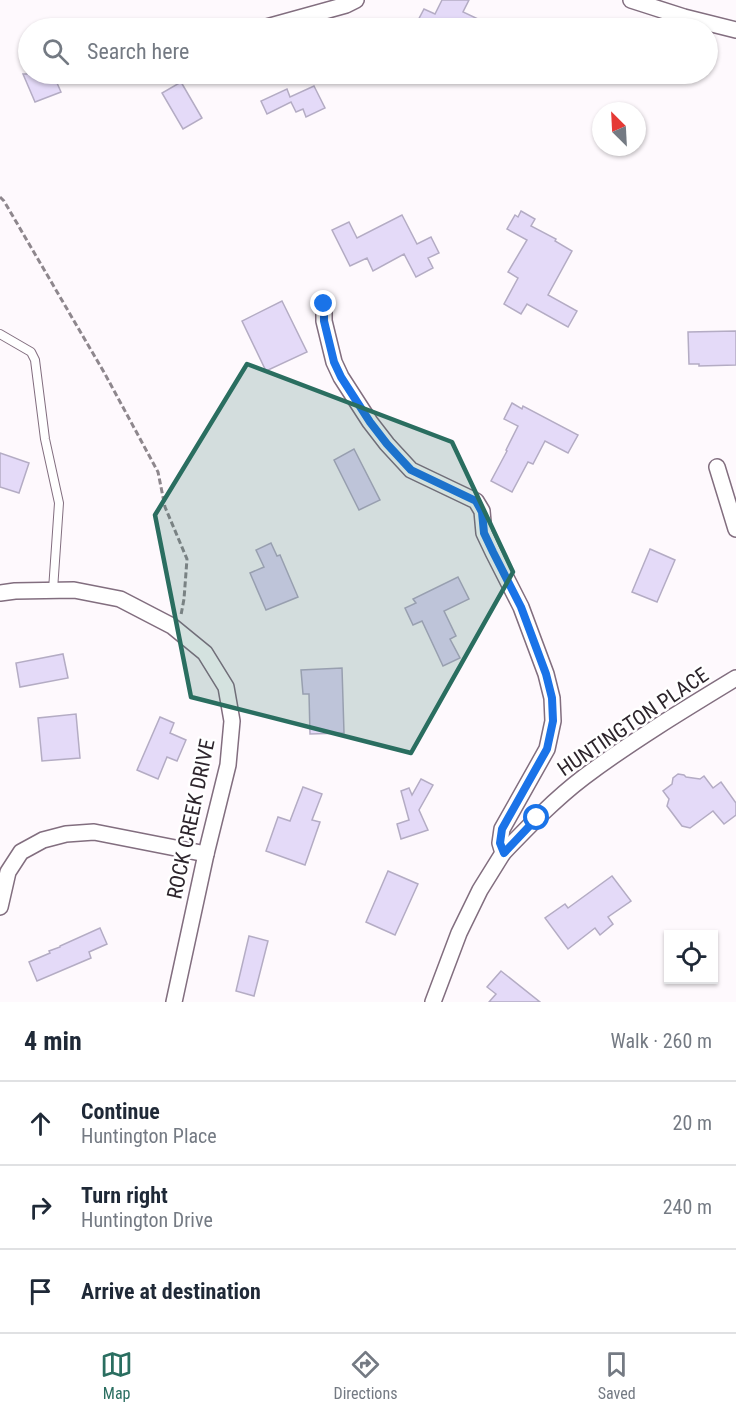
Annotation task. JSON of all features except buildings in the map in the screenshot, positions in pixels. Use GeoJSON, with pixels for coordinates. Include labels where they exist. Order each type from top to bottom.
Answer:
{"type":"FeatureCollection","features":[{"type":"Feature","properties":{"kind":"street"},"geometry":{"type":"LineString","coordinates":[[299,18],[356,0]]}},
{"type":"Feature","properties":{"kind":"street"},"geometry":{"type":"LineString","coordinates":[[631,0],[688,18]]}},
{"type":"Feature","properties":{"kind":"street"},"geometry":{"type":"LineString","coordinates":[[718,26],[736,30]]}},
{"type":"Feature","properties":{"kind":"street"},"geometry":{"type":"LineString","coordinates":[[324,304],[324,321],[334,362],[341,377],[381,437],[411,470],[476,501],[482,512],[484,533],[521,607],[546,674],[552,698],[553,721],[547,749],[502,829],[500,843],[504,853]]}},
{"type":"Feature","properties":{"kind":"street"},"geometry":{"type":"LineString","coordinates":[[717,467],[736,529]]}},
{"type":"Feature","properties":{"kind":"street","name":"ROCK CREEK DRIVE"},"geometry":{"type":"LineString","coordinates":[[0,593],[74,590],[120,600],[172,626],[205,653],[226,687],[232,721],[228,765],[174,1002]]}},
{"type":"Feature","properties":{"kind":"street","name":"HUNTINGTON PLACE"},"geometry":{"type":"LineString","coordinates":[[433,1002],[459,933],[480,890],[504,853],[537,818],[584,777],[682,711],[736,678]]}},
{"type":"Feature","properties":{"kind":"street"},"geometry":{"type":"LineString","coordinates":[[0,908],[8,872],[21,852],[43,840],[66,834],[94,832],[206,854]]}},
{"type":"Feature","properties":{"kind":"lane"},"geometry":{"type":"LineString","coordinates":[[0,334],[31,352],[35,360],[45,439],[59,504],[53,590]]}},
{"type":"Feature","properties":{"kind":"path"},"geometry":{"type":"LineString","coordinates":[[0,197],[105,374],[158,472],[165,507],[187,559],[184,599],[178,632]]}},
{"type":"Feature","properties":{"kind":"highlighted area"},"geometry":{"type":"Polygon","coordinates":[[[247,364],[452,442],[513,572],[411,753],[191,697],[155,515],[247,364]]]}},
{"type":"Feature","properties":{"kind":"route"},"geometry":{"type":"LineString","coordinates":[[324,304],[324,321],[334,362],[370,422],[411,470],[476,501],[482,512],[484,533],[521,607],[546,674],[552,698],[553,721],[547,749],[502,829],[500,843],[504,853],[537,818]]}}]}
